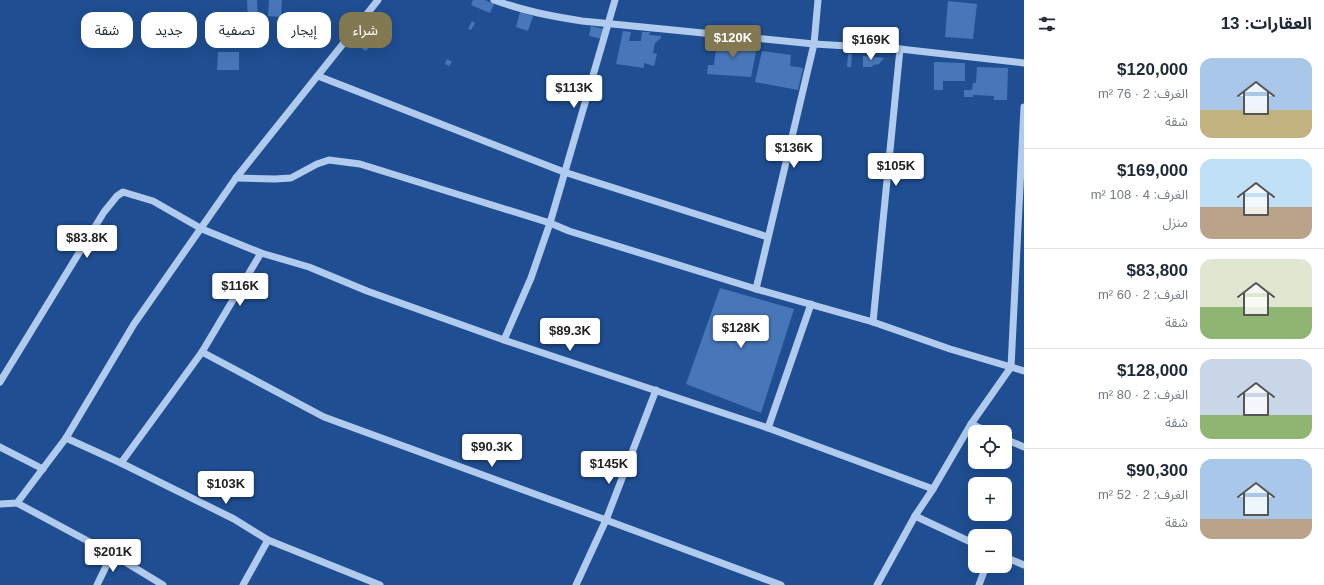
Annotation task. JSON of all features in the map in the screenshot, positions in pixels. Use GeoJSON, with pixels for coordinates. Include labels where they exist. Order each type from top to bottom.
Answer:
{"type":"FeatureCollection","features":[{"type":"Feature","properties":{"kind":"street"},"geometry":{"type":"LineString","coordinates":[[17,503],[66,438],[134,324],[202,229],[236,178],[378,0]]}},
{"type":"Feature","properties":{"kind":"street"},"geometry":{"type":"LineString","coordinates":[[494,0],[520,9],[550,16],[608,24],[814,44],[900,49],[1024,63]]}},
{"type":"Feature","properties":{"kind":"street"},"geometry":{"type":"LineString","coordinates":[[504,340],[531,278],[550,223],[615,0]]}},
{"type":"Feature","properties":{"kind":"street"},"geometry":{"type":"LineString","coordinates":[[756,289],[814,44],[818,0]]}},
{"type":"Feature","properties":{"kind":"street"},"geometry":{"type":"LineString","coordinates":[[873,322],[900,49]]}},
{"type":"Feature","properties":{"kind":"street"},"geometry":{"type":"LineString","coordinates":[[318,76],[564,172],[768,236]]}},
{"type":"Feature","properties":{"kind":"street"},"geometry":{"type":"LineString","coordinates":[[877,585],[915,516],[933,489],[971,424],[1011,367],[1024,107]]}},
{"type":"Feature","properties":{"kind":"street"},"geometry":{"type":"LineString","coordinates":[[236,178],[291,178],[317,164],[329,160],[360,164],[756,289],[873,322],[950,349],[1024,370]]}},
{"type":"Feature","properties":{"kind":"street"},"geometry":{"type":"LineString","coordinates":[[0,382],[104,212],[117,196],[123,192],[154,201],[202,229],[261,253],[309,267],[367,291],[504,340],[768,428],[933,489]]}},
{"type":"Feature","properties":{"kind":"street"},"geometry":{"type":"LineString","coordinates":[[121,463],[202,352],[261,253]]}},
{"type":"Feature","properties":{"kind":"street"},"geometry":{"type":"LineString","coordinates":[[1016,278],[1024,279]]}},
{"type":"Feature","properties":{"kind":"street"},"geometry":{"type":"LineString","coordinates":[[768,428],[811,304]]}},
{"type":"Feature","properties":{"kind":"street"},"geometry":{"type":"LineString","coordinates":[[202,352],[324,417],[781,585]]}},
{"type":"Feature","properties":{"kind":"street"},"geometry":{"type":"LineString","coordinates":[[576,585],[606,520],[656,390]]}},
{"type":"Feature","properties":{"kind":"street"},"geometry":{"type":"LineString","coordinates":[[66,438],[121,463],[234,519],[268,540],[380,585]]}},
{"type":"Feature","properties":{"kind":"street"},"geometry":{"type":"LineString","coordinates":[[1012,442],[1024,448]]}},
{"type":"Feature","properties":{"kind":"street"},"geometry":{"type":"LineString","coordinates":[[0,447],[43,469]]}},
{"type":"Feature","properties":{"kind":"street"},"geometry":{"type":"LineString","coordinates":[[0,504],[17,503],[112,554],[163,585]]}},
{"type":"Feature","properties":{"kind":"street"},"geometry":{"type":"LineString","coordinates":[[915,516],[968,541]]}},
{"type":"Feature","properties":{"kind":"street"},"geometry":{"type":"LineString","coordinates":[[243,585],[268,540]]}},
{"type":"Feature","properties":{"kind":"street"},"geometry":{"type":"LineString","coordinates":[[97,585],[112,554]]}},
{"type":"Feature","properties":{"kind":"street"},"geometry":{"type":"LineString","coordinates":[[1012,560],[1024,565]]}},
{"type":"Feature","properties":{"kind":"street"},"geometry":{"type":"LineString","coordinates":[[979,585],[983,573]]}},
{"type":"Feature","properties":{"kind":"building"},"geometry":{"type":"Polygon","coordinates":[[[247,0],[257,0],[258,12],[248,12],[247,0]]]}},
{"type":"Feature","properties":{"kind":"building"},"geometry":{"type":"Polygon","coordinates":[[[269,0],[282,0],[281,12],[277,12],[277,17],[269,16],[269,0]]]}},
{"type":"Feature","properties":{"kind":"building"},"geometry":{"type":"Polygon","coordinates":[[[473,0],[485,0],[494,4],[490,13],[471,5],[473,0]]]}},
{"type":"Feature","properties":{"kind":"building"},"geometry":{"type":"Polygon","coordinates":[[[948,1],[977,4],[973,39],[945,37],[948,1]]]}},
{"type":"Feature","properties":{"kind":"building"},"geometry":{"type":"Polygon","coordinates":[[[520,12],[533,16],[528,31],[516,27],[520,12]]]}},
{"type":"Feature","properties":{"kind":"building"},"geometry":{"type":"Polygon","coordinates":[[[472,21],[475,23],[471,30],[468,29],[472,21]]]}},
{"type":"Feature","properties":{"kind":"building"},"geometry":{"type":"Polygon","coordinates":[[[591,26],[604,29],[602,39],[589,36],[591,26]]]}},
{"type":"Feature","properties":{"kind":"building"},"geometry":{"type":"Polygon","coordinates":[[[623,31],[631,32],[629,41],[641,41],[642,32],[650,32],[649,35],[661,36],[661,38],[655,43],[653,53],[657,54],[654,66],[644,63],[644,68],[616,64],[623,31]]]}},
{"type":"Feature","properties":{"kind":"building"},"geometry":{"type":"Polygon","coordinates":[[[733,39],[741,40],[741,44],[757,47],[751,77],[707,74],[708,65],[714,65],[717,41],[732,43],[733,39]]]}},
{"type":"Feature","properties":{"kind":"building"},"geometry":{"type":"Polygon","coordinates":[[[361,48],[368,48],[366,51],[361,48]]]}},
{"type":"Feature","properties":{"kind":"building"},"geometry":{"type":"Polygon","coordinates":[[[762,51],[791,55],[790,66],[803,68],[798,90],[755,82],[762,51]]]}},
{"type":"Feature","properties":{"kind":"building"},"geometry":{"type":"Polygon","coordinates":[[[218,52],[239,52],[239,70],[217,70],[218,52]]]}},
{"type":"Feature","properties":{"kind":"building"},"geometry":{"type":"Polygon","coordinates":[[[848,54],[852,54],[851,67],[847,67],[848,54]]]}},
{"type":"Feature","properties":{"kind":"building"},"geometry":{"type":"Polygon","coordinates":[[[863,56],[884,58],[879,64],[873,65],[872,67],[863,67],[863,56]]]}},
{"type":"Feature","properties":{"kind":"building"},"geometry":{"type":"Polygon","coordinates":[[[447,59],[452,62],[449,66],[445,64],[447,59]]]}},
{"type":"Feature","properties":{"kind":"building"},"geometry":{"type":"Polygon","coordinates":[[[934,62],[965,63],[965,81],[943,81],[943,90],[934,90],[934,62]]]}},
{"type":"Feature","properties":{"kind":"building"},"geometry":{"type":"Polygon","coordinates":[[[977,67],[1008,68],[1007,100],[994,100],[994,96],[973,95],[973,97],[964,97],[964,90],[972,90],[973,83],[976,83],[977,67]]]}},
{"type":"Feature","properties":{"kind":"building"},"geometry":{"type":"Polygon","coordinates":[[[720,288],[794,309],[761,413],[686,384],[720,288]]]}}]}
